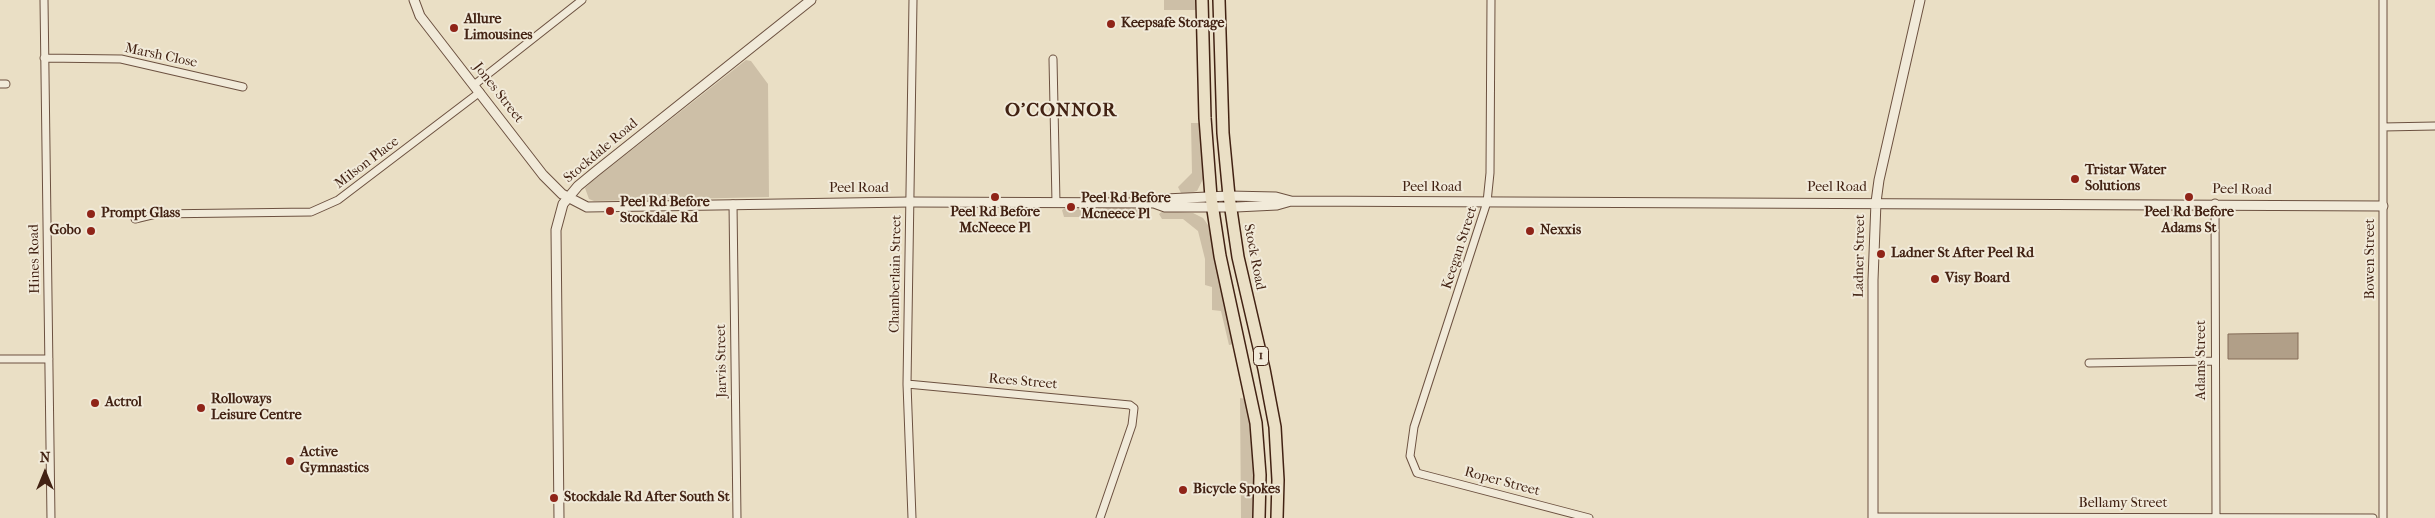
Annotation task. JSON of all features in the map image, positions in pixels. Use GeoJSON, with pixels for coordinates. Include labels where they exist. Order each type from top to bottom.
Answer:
{"type":"FeatureCollection","features":[{"type":"Feature","properties":{"kind":"highway","name":"1"},"geometry":{"type":"LineString","coordinates":[[1202,0],[1205,118],[1212,202],[1220,256],[1256,423],[1260,475],[1259,518]]}},
{"type":"Feature","properties":{"kind":"highway","name":"Stock Road"},"geometry":{"type":"LineString","coordinates":[[1219,0],[1222,133],[1229,202],[1240,265],[1275,427],[1278,480],[1276,518]]}},
{"type":"Feature","properties":{"kind":"street","name":"Hines Road"},"geometry":{"type":"LineString","coordinates":[[44,0],[51,518]]}},
{"type":"Feature","properties":{"kind":"street","name":"Jones Street"},"geometry":{"type":"LineString","coordinates":[[414,0],[420,16],[543,174],[567,198]]}},
{"type":"Feature","properties":{"kind":"street","name":"Milson Place"},"geometry":{"type":"LineString","coordinates":[[135,219],[156,214],[311,212],[338,200],[477,89],[582,0]]}},
{"type":"Feature","properties":{"kind":"street","name":"Stockdale Road"},"geometry":{"type":"LineString","coordinates":[[559,518],[556,230],[560,210],[567,198],[595,172],[811,0]]}},
{"type":"Feature","properties":{"kind":"street","name":"Chamberlain Street"},"geometry":{"type":"LineString","coordinates":[[912,518],[907,384],[913,0]]}},
{"type":"Feature","properties":{"kind":"street","name":"Keegan Street"},"geometry":{"type":"LineString","coordinates":[[1412,466],[1410,456],[1414,427],[1487,202],[1490,173],[1491,0]]}},
{"type":"Feature","properties":{"kind":"street","name":"Ladner Street"},"geometry":{"type":"LineString","coordinates":[[1873,518],[1873,280],[1876,202],[1878,180],[1920,0]]}},
{"type":"Feature","properties":{"kind":"street","name":"Bowen Street"},"geometry":{"type":"LineString","coordinates":[[2382,0],[2383,518]]}},
{"type":"Feature","properties":{"kind":"street","name":"Marsh Close"},"geometry":{"type":"LineString","coordinates":[[44,58],[121,59],[243,87]]}},
{"type":"Feature","properties":{"kind":"street"},"geometry":{"type":"LineString","coordinates":[[1053,59],[1056,203]]}},
{"type":"Feature","properties":{"kind":"street"},"geometry":{"type":"LineString","coordinates":[[2383,127],[2435,126]]}},
{"type":"Feature","properties":{"kind":"street","name":"Peel Road"},"geometry":{"type":"LineString","coordinates":[[567,198],[586,206],[910,202],[1154,203],[1165,206],[1212,202],[1277,205],[1291,201],[2215,203],[2383,206]]}},
{"type":"Feature","properties":{"kind":"street","name":"Adams Street"},"geometry":{"type":"LineString","coordinates":[[2215,203],[2214,361],[2216,516]]}},
{"type":"Feature","properties":{"kind":"street","name":"Jarvis Street"},"geometry":{"type":"LineString","coordinates":[[732,204],[737,518]]}},
{"type":"Feature","properties":{"kind":"street"},"geometry":{"type":"LineString","coordinates":[[0,359],[49,359]]}},
{"type":"Feature","properties":{"kind":"street"},"geometry":{"type":"LineString","coordinates":[[2089,363],[2214,361]]}},
{"type":"Feature","properties":{"kind":"street","name":"Rees Street"},"geometry":{"type":"LineString","coordinates":[[907,384],[1126,404],[1134,408],[1132,425],[1100,518]]}},
{"type":"Feature","properties":{"kind":"street","name":"Roper Street"},"geometry":{"type":"LineString","coordinates":[[1412,466],[1417,473],[1567,515],[1589,518]]}},
{"type":"Feature","properties":{"kind":"street","name":"Bellamy Street"},"geometry":{"type":"LineString","coordinates":[[1873,518],[2216,516],[2373,518]]}},
{"type":"Feature","properties":{"kind":"shaded area"},"geometry":{"type":"Polygon","coordinates":[[[1164,0],[1197,0],[1197,10],[1164,10],[1164,0]]]}},
{"type":"Feature","properties":{"kind":"shaded area"},"geometry":{"type":"Polygon","coordinates":[[[746,60],[751,61],[768,84],[769,197],[594,201],[589,199],[585,188],[590,183],[746,60]]]}},
{"type":"Feature","properties":{"kind":"shaded area"},"geometry":{"type":"Polygon","coordinates":[[[1191,123],[1200,123],[1203,179],[1197,191],[1182,195],[1178,187],[1192,173],[1191,123]]]}},
{"type":"Feature","properties":{"kind":"shaded area"},"geometry":{"type":"Polygon","coordinates":[[[1067,207],[1070,210],[1077,210],[1078,207],[1092,207],[1094,217],[1064,217],[1062,210],[1067,207]]]}},
{"type":"Feature","properties":{"kind":"shaded area"},"geometry":{"type":"Polygon","coordinates":[[[1106,207],[1143,209],[1149,215],[1145,217],[1103,217],[1103,209],[1106,207]]]}},
{"type":"Feature","properties":{"kind":"shaded area"},"geometry":{"type":"Polygon","coordinates":[[[1163,211],[1193,213],[1203,218],[1208,225],[1235,344],[1229,345],[1221,311],[1212,310],[1212,287],[1205,285],[1205,259],[1198,231],[1183,219],[1162,219],[1159,214],[1163,211]]]}},
{"type":"Feature","properties":{"kind":"shaded area"},"geometry":{"type":"Polygon","coordinates":[[[2298,333],[2298,359],[2228,359],[2228,334],[2298,333]]]}},
{"type":"Feature","properties":{"kind":"shaded area"},"geometry":{"type":"Polygon","coordinates":[[[1240,398],[1246,399],[1251,428],[1255,495],[1253,518],[1241,518],[1240,398]]]}},
{"type":"Feature","properties":{"kind":"place","name":"Keepsafe Storage"},"geometry":{"type":"Point","coordinates":[1111,24]}},
{"type":"Feature","properties":{"kind":"place","name":"Allure Limousines"},"geometry":{"type":"Point","coordinates":[454,28]}},
{"type":"Feature","properties":{"kind":"place","name":"Tristar Water Solutions"},"geometry":{"type":"Point","coordinates":[2075,179]}},
{"type":"Feature","properties":{"kind":"place","name":"Peel Rd Before McNeece Pl"},"geometry":{"type":"Point","coordinates":[995,197]}},
{"type":"Feature","properties":{"kind":"place","name":"Peel Rd Before Adams St"},"geometry":{"type":"Point","coordinates":[2189,197]}},
{"type":"Feature","properties":{"kind":"place","name":"Peel Rd Before Mcneece Pl"},"geometry":{"type":"Point","coordinates":[1071,207]}},
{"type":"Feature","properties":{"kind":"place","name":"Peel Rd Before Stockdale Rd"},"geometry":{"type":"Point","coordinates":[610,211]}},
{"type":"Feature","properties":{"kind":"place","name":"Prompt Glass"},"geometry":{"type":"Point","coordinates":[91,214]}},
{"type":"Feature","properties":{"kind":"place","name":"Gobo"},"geometry":{"type":"Point","coordinates":[91,231]}},
{"type":"Feature","properties":{"kind":"place","name":"Nexxis"},"geometry":{"type":"Point","coordinates":[1530,231]}},
{"type":"Feature","properties":{"kind":"place","name":"Ladner St After Peel Rd"},"geometry":{"type":"Point","coordinates":[1881,254]}},
{"type":"Feature","properties":{"kind":"place","name":"Visy Board"},"geometry":{"type":"Point","coordinates":[1935,279]}},
{"type":"Feature","properties":{"kind":"place","name":"Actrol"},"geometry":{"type":"Point","coordinates":[95,403]}},
{"type":"Feature","properties":{"kind":"place","name":"Rolloways Leisure Centre"},"geometry":{"type":"Point","coordinates":[201,408]}},
{"type":"Feature","properties":{"kind":"place","name":"Active Gymnastics"},"geometry":{"type":"Point","coordinates":[290,461]}},
{"type":"Feature","properties":{"kind":"place","name":"Bicycle Spokes"},"geometry":{"type":"Point","coordinates":[1183,490]}},
{"type":"Feature","properties":{"kind":"place","name":"Stockdale Rd After South St"},"geometry":{"type":"Point","coordinates":[554,498]}},
{"type":"Feature","properties":{"kind":"district","name":"O'CONNOR"},"geometry":{"type":"Point","coordinates":[1061,111]}}]}
